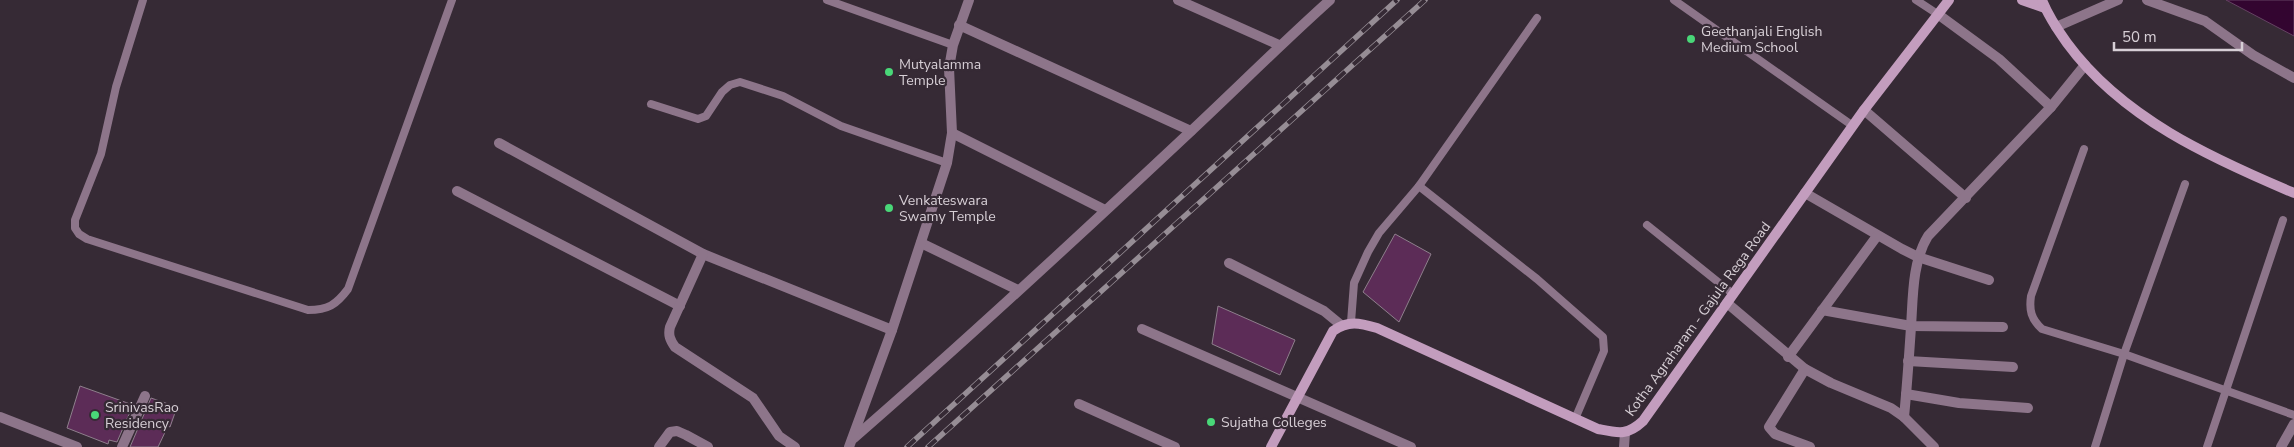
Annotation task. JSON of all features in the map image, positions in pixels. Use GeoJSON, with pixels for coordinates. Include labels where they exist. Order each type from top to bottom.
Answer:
{"type":"FeatureCollection","features":[{"type":"Feature","properties":{"kind":"main road","name":"Kotha Agraharam - Gajula Rega Road"},"geometry":{"type":"LineString","coordinates":[[1346,324],[1376,328],[1598,429],[1625,432],[1634,430],[1643,421],[1864,110],[1949,0]]}},
{"type":"Feature","properties":{"kind":"main road"},"geometry":{"type":"LineString","coordinates":[[2022,0],[2044,4],[2056,27],[2084,65],[2127,103],[2180,140],[2240,171],[2294,193]]}},
{"type":"Feature","properties":{"kind":"main road"},"geometry":{"type":"LineString","coordinates":[[1271,447],[1333,331],[1346,324]]}},
{"type":"Feature","properties":{"kind":"street"},"geometry":{"type":"LineString","coordinates":[[852,442],[892,330],[947,163],[952,133],[949,68],[953,45],[969,0]]}},
{"type":"Feature","properties":{"kind":"street"},"geometry":{"type":"LineString","coordinates":[[1178,0],[1279,45]]}},
{"type":"Feature","properties":{"kind":"street"},"geometry":{"type":"LineString","coordinates":[[852,442],[946,358],[1191,131],[1279,45],[1330,0]]}},
{"type":"Feature","properties":{"kind":"street"},"geometry":{"type":"LineString","coordinates":[[2056,27],[2118,0]]}},
{"type":"Feature","properties":{"kind":"street"},"geometry":{"type":"LineString","coordinates":[[2147,0],[2205,20],[2253,55],[2294,78]]}},
{"type":"Feature","properties":{"kind":"street"},"geometry":{"type":"LineString","coordinates":[[1939,15],[1999,59],[2051,107]]}},
{"type":"Feature","properties":{"kind":"street"},"geometry":{"type":"LineString","coordinates":[[959,25],[1191,131]]}},
{"type":"Feature","properties":{"kind":"street"},"geometry":{"type":"LineString","coordinates":[[1904,417],[1918,257],[1928,236],[2051,107],[2084,65]]}},
{"type":"Feature","properties":{"kind":"street"},"geometry":{"type":"LineString","coordinates":[[1864,110],[1966,198]]}},
{"type":"Feature","properties":{"kind":"street"},"geometry":{"type":"LineString","coordinates":[[952,133],[1105,210]]}},
{"type":"Feature","properties":{"kind":"street"},"geometry":{"type":"LineString","coordinates":[[499,143],[703,254],[892,330]]}},
{"type":"Feature","properties":{"kind":"street"},"geometry":{"type":"LineString","coordinates":[[457,190],[680,306]]}},
{"type":"Feature","properties":{"kind":"street"},"geometry":{"type":"LineString","coordinates":[[1805,192],[1877,236],[1918,257],[1989,280]]}},
{"type":"Feature","properties":{"kind":"street"},"geometry":{"type":"LineString","coordinates":[[1788,357],[1877,236]]}},
{"type":"Feature","properties":{"kind":"street"},"geometry":{"type":"LineString","coordinates":[[921,243],[1018,290]]}},
{"type":"Feature","properties":{"kind":"street"},"geometry":{"type":"LineString","coordinates":[[703,254],[669,334],[675,346],[754,398],[776,432],[795,447]]}},
{"type":"Feature","properties":{"kind":"street"},"geometry":{"type":"LineString","coordinates":[[1230,263],[1346,324]]}},
{"type":"Feature","properties":{"kind":"street"},"geometry":{"type":"LineString","coordinates":[[1727,303],[1804,369],[1831,383],[1891,408],[1904,417],[1934,447]]}},
{"type":"Feature","properties":{"kind":"street"},"geometry":{"type":"LineString","coordinates":[[1822,310],[1911,326],[2004,327]]}},
{"type":"Feature","properties":{"kind":"street"},"geometry":{"type":"LineString","coordinates":[[1142,329],[1411,447]]}},
{"type":"Feature","properties":{"kind":"street"},"geometry":{"type":"LineString","coordinates":[[1908,361],[2013,367]]}},
{"type":"Feature","properties":{"kind":"street"},"geometry":{"type":"LineString","coordinates":[[1804,369],[1769,427],[1775,434],[1810,447]]}},
{"type":"Feature","properties":{"kind":"street"},"geometry":{"type":"LineString","coordinates":[[1906,394],[1959,403],[2028,408]]}},
{"type":"Feature","properties":{"kind":"street"},"geometry":{"type":"LineString","coordinates":[[122,447],[144,396]]}},
{"type":"Feature","properties":{"kind":"street"},"geometry":{"type":"LineString","coordinates":[[1079,404],[1175,447]]}},
{"type":"Feature","properties":{"kind":"street"},"geometry":{"type":"LineString","coordinates":[[0,416],[77,447]]}},
{"type":"Feature","properties":{"kind":"street"},"geometry":{"type":"LineString","coordinates":[[2281,447],[2294,424]]}},
{"type":"Feature","properties":{"kind":"street"},"geometry":{"type":"LineString","coordinates":[[659,447],[670,432],[677,431],[708,447]]}},
{"type":"Feature","properties":{"kind":"street"},"geometry":{"type":"LineString","coordinates":[[1624,447],[1625,432]]}},
{"type":"Feature","properties":{"kind":"lane"},"geometry":{"type":"LineString","coordinates":[[143,0],[116,87],[101,154],[75,220],[79,234],[308,310],[322,310],[333,306],[348,289],[452,0]]}},
{"type":"Feature","properties":{"kind":"lane"},"geometry":{"type":"LineString","coordinates":[[828,0],[953,45]]}},
{"type":"Feature","properties":{"kind":"lane"},"geometry":{"type":"LineString","coordinates":[[1674,0],[1853,126]]}},
{"type":"Feature","properties":{"kind":"lane"},"geometry":{"type":"LineString","coordinates":[[1916,0],[1939,15]]}},
{"type":"Feature","properties":{"kind":"lane"},"geometry":{"type":"LineString","coordinates":[[1346,324],[1358,269],[1379,233],[1419,186],[1537,18]]}},
{"type":"Feature","properties":{"kind":"lane"},"geometry":{"type":"LineString","coordinates":[[651,104],[698,119],[706,116],[722,92],[730,85],[740,82],[783,96],[841,126],[947,163]]}},
{"type":"Feature","properties":{"kind":"lane"},"geometry":{"type":"LineString","coordinates":[[2084,149],[2031,296],[2029,306],[2035,323],[2042,329],[2124,354],[2294,415]]}},
{"type":"Feature","properties":{"kind":"lane"},"geometry":{"type":"LineString","coordinates":[[2095,447],[2124,354],[2185,184]]}},
{"type":"Feature","properties":{"kind":"lane"},"geometry":{"type":"LineString","coordinates":[[1419,186],[1537,279],[1604,337],[1604,351],[1575,419]]}},
{"type":"Feature","properties":{"kind":"lane"},"geometry":{"type":"LineString","coordinates":[[2207,447],[2283,220]]}},
{"type":"Feature","properties":{"kind":"lane"},"geometry":{"type":"LineString","coordinates":[[1647,225],[1733,294]]}},
{"type":"Feature","properties":{"kind":"shaded area"},"geometry":{"type":"Polygon","coordinates":[[[2226,0],[2294,0],[2294,36],[2226,0]]]}},
{"type":"Feature","properties":{"kind":"building"},"geometry":{"type":"Polygon","coordinates":[[[1395,234],[1431,254],[1399,322],[1363,292],[1395,234]]]}},
{"type":"Feature","properties":{"kind":"building"},"geometry":{"type":"Polygon","coordinates":[[[1218,306],[1295,340],[1280,375],[1212,344],[1218,306]]]}},
{"type":"Feature","properties":{"kind":"building","name":"SrinivasRao Residency"},"geometry":{"type":"Polygon","coordinates":[[[80,386],[133,405],[117,442],[109,440],[108,444],[67,428],[80,386]]]}},
{"type":"Feature","properties":{"kind":"building"},"geometry":{"type":"Polygon","coordinates":[[[151,398],[177,407],[170,427],[168,426],[158,447],[130,447],[151,398]]]}},
{"type":"Feature","properties":{"kind":"railway"},"geometry":{"type":"LineString","coordinates":[[907,447],[1397,0]]}},
{"type":"Feature","properties":{"kind":"railway"},"geometry":{"type":"LineString","coordinates":[[928,447],[1425,0]]}},
{"type":"Feature","properties":{"kind":"place","name":"Geethanjali English Medium School"},"geometry":{"type":"Point","coordinates":[1691,39]}},
{"type":"Feature","properties":{"kind":"place","name":"Mutyalamma Temple"},"geometry":{"type":"Point","coordinates":[889,72]}},
{"type":"Feature","properties":{"kind":"place","name":"Venkateswara Swamy Temple"},"geometry":{"type":"Point","coordinates":[889,208]}},
{"type":"Feature","properties":{"kind":"place","name":"SrinivasRao Residency"},"geometry":{"type":"Point","coordinates":[95,415]}},
{"type":"Feature","properties":{"kind":"place","name":"Sujatha Colleges"},"geometry":{"type":"Point","coordinates":[1211,422]}}]}
